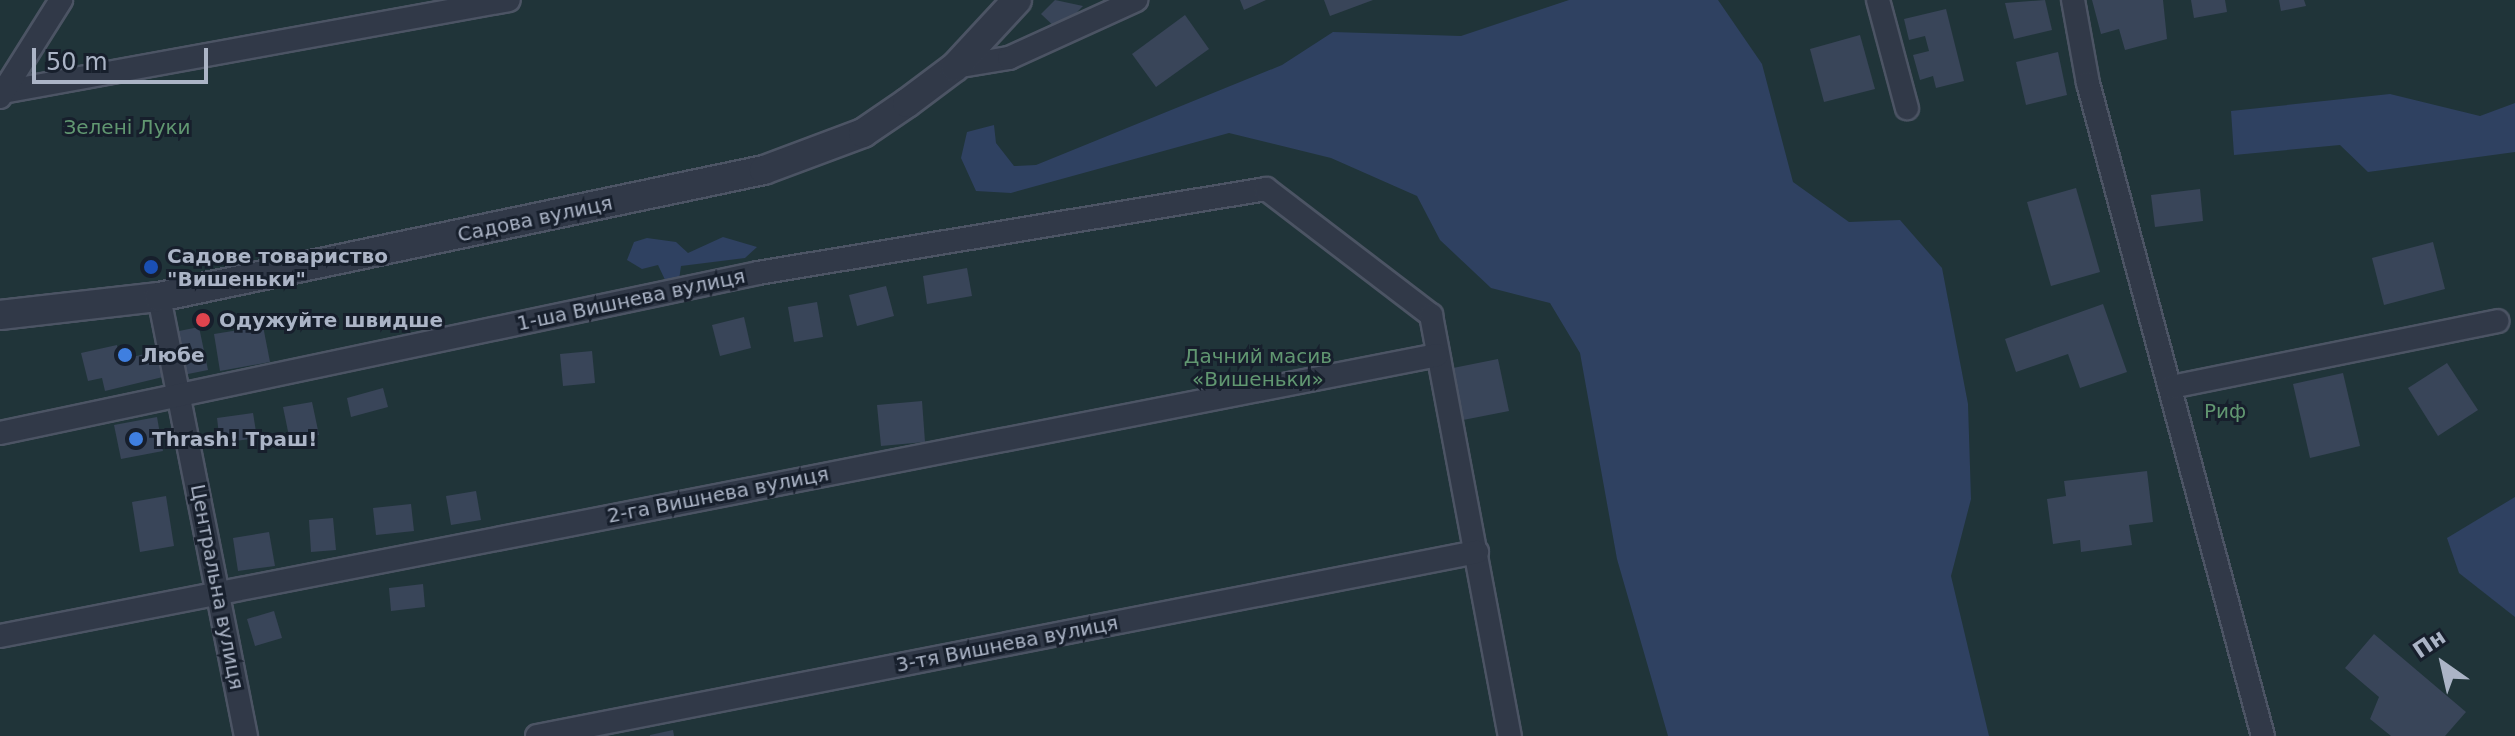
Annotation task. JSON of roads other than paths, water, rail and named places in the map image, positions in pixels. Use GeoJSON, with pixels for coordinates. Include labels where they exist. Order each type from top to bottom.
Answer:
{"type":"FeatureCollection","features":[{"type":"Feature","properties":{"kind":"street"},"geometry":{"type":"LineString","coordinates":[[2,95],[61,0]]}},
{"type":"Feature","properties":{"kind":"street"},"geometry":{"type":"LineString","coordinates":[[2,95],[509,0]]}},
{"type":"Feature","properties":{"kind":"street","name":"Садова вулиця"},"geometry":{"type":"LineString","coordinates":[[0,315],[159,297],[764,170],[863,133],[955,67],[1017,0]]}},
{"type":"Feature","properties":{"kind":"street"},"geometry":{"type":"LineString","coordinates":[[955,67],[1009,58],[1136,0]]}},
{"type":"Feature","properties":{"kind":"street"},"geometry":{"type":"LineString","coordinates":[[1878,0],[1907,108]]}},
{"type":"Feature","properties":{"kind":"street"},"geometry":{"type":"LineString","coordinates":[[2073,0],[2263,736]]}},
{"type":"Feature","properties":{"kind":"street","name":"1-ша Вишнева вулиця"},"geometry":{"type":"LineString","coordinates":[[0,433],[758,273],[1266,189],[1431,315],[1437,355]]}},
{"type":"Feature","properties":{"kind":"street","name":"Центральна вулиця"},"geometry":{"type":"LineString","coordinates":[[159,297],[246,736]]}},
{"type":"Feature","properties":{"kind":"street"},"geometry":{"type":"LineString","coordinates":[[2171,387],[2497,321]]}},
{"type":"Feature","properties":{"kind":"street"},"geometry":{"type":"LineString","coordinates":[[1437,355],[1510,736]]}},
{"type":"Feature","properties":{"kind":"street","name":"2-га Вишнева вулиця"},"geometry":{"type":"LineString","coordinates":[[0,636],[1437,355]]}},
{"type":"Feature","properties":{"kind":"street","name":"3-тя Вишнева вулиця"},"geometry":{"type":"LineString","coordinates":[[537,736],[1477,552]]}},
{"type":"Feature","properties":{"kind":"water"},"geometry":{"type":"Polygon","coordinates":[[[1569,0],[1718,0],[1762,64],[1793,182],[1849,222],[1900,220],[1942,268],[1968,404],[1971,499],[1951,576],[1989,736],[1668,736],[1617,559],[1580,353],[1550,303],[1491,288],[1440,240],[1417,196],[1331,158],[1229,133],[1011,193],[976,191],[961,158],[967,132],[994,125],[996,143],[1014,166],[1036,165],[1282,65],[1333,32],[1461,36],[1569,0]]]}},
{"type":"Feature","properties":{"kind":"water"},"geometry":{"type":"Polygon","coordinates":[[[2390,94],[2480,116],[2515,103],[2515,152],[2368,172],[2340,145],[2234,155],[2231,111],[2390,94]]]}},
{"type":"Feature","properties":{"kind":"water"},"geometry":{"type":"Polygon","coordinates":[[[723,237],[757,247],[745,258],[681,266],[679,280],[667,284],[658,265],[642,269],[627,260],[634,242],[647,238],[676,242],[688,253],[723,237]]]}},
{"type":"Feature","properties":{"kind":"water"},"geometry":{"type":"Polygon","coordinates":[[[2515,497],[2515,617],[2459,573],[2447,538],[2515,497]]]}},
{"type":"Feature","properties":{"kind":"place","name":"Садове товариство \"Вишеньки\""},"geometry":{"type":"Point","coordinates":[151,267]}},
{"type":"Feature","properties":{"kind":"place","name":"Одужуйте швидше"},"geometry":{"type":"Point","coordinates":[203,320]}},
{"type":"Feature","properties":{"kind":"place","name":"Любе"},"geometry":{"type":"Point","coordinates":[125,355]}},
{"type":"Feature","properties":{"kind":"place","name":"Thrash! Траш!"},"geometry":{"type":"Point","coordinates":[136,439]}},
{"type":"Feature","properties":{"kind":"park label","name":"Зелені Луки"},"geometry":{"type":"Point","coordinates":[127,127]}},
{"type":"Feature","properties":{"kind":"park label","name":"Дачний масив «Вишеньки»"},"geometry":{"type":"Point","coordinates":[1258,368]}},
{"type":"Feature","properties":{"kind":"park label","name":"Риф"},"geometry":{"type":"Point","coordinates":[2225,411]}}]}
